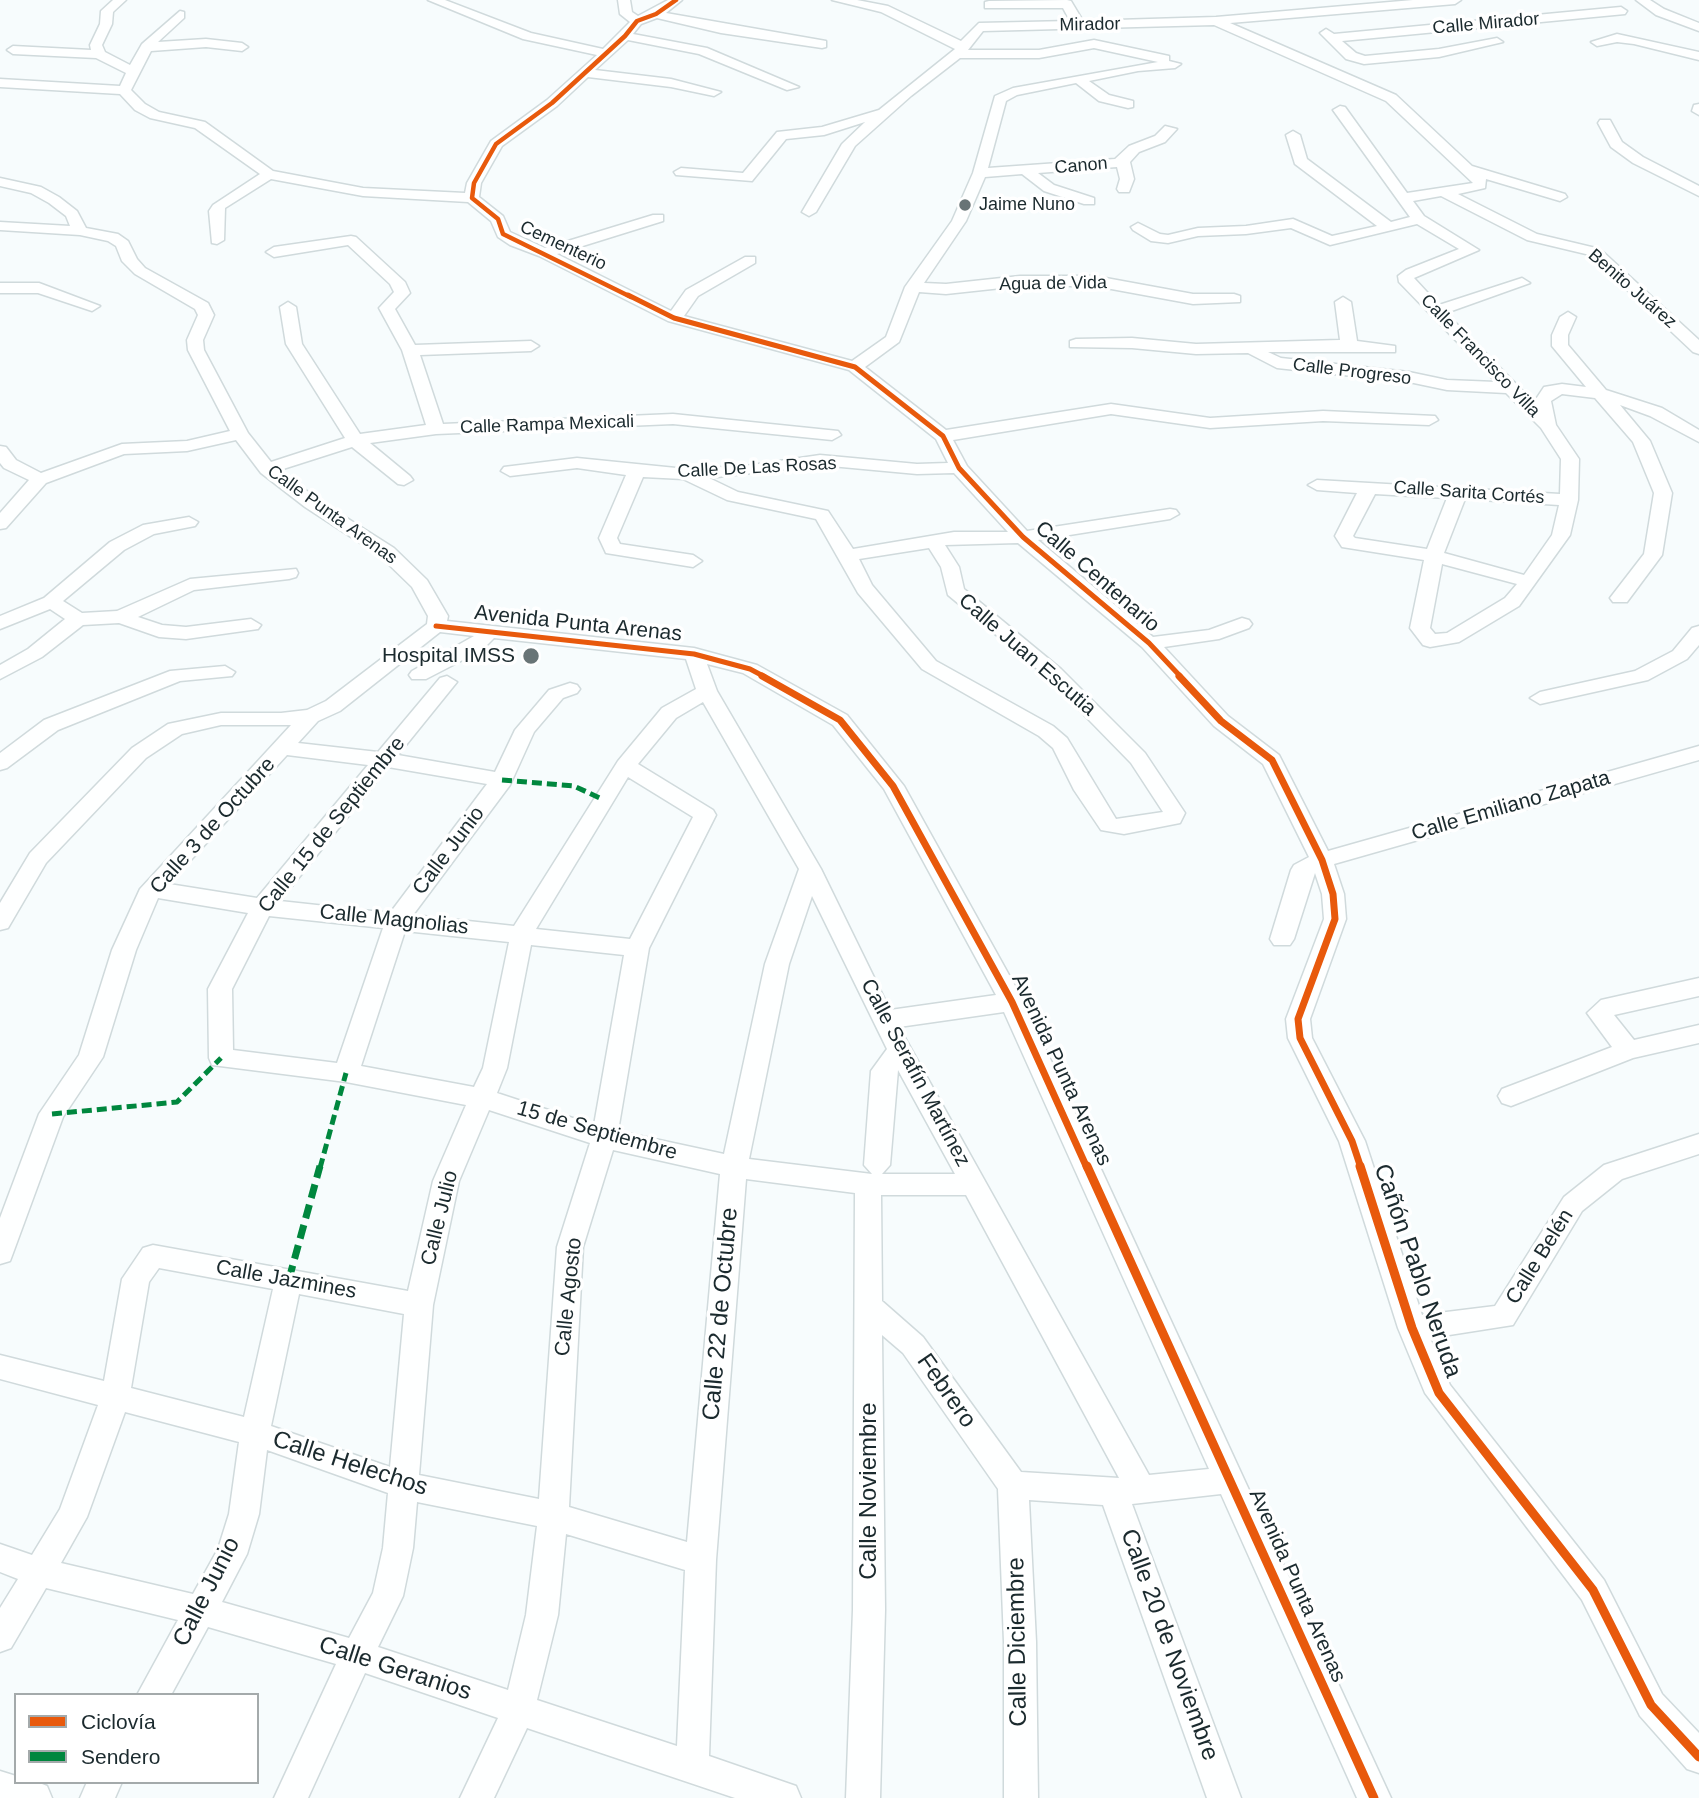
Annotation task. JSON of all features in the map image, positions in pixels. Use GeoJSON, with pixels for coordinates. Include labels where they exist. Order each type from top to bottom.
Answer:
{"type":"FeatureCollection","features":[{"type":"Feature","properties":{"kind":"street"},"geometry":{"type":"LineString","coordinates":[[99,54],[97,39],[106,24],[107,11],[120,0]]}},
{"type":"Feature","properties":{"kind":"street"},"geometry":{"type":"LineString","coordinates":[[434,0],[527,36],[604,53]]}},
{"type":"Feature","properties":{"kind":"street"},"geometry":{"type":"LineString","coordinates":[[0,83],[124,90],[140,107],[155,115],[188,121],[213,132],[232,151],[269,174],[363,192],[472,198],[474,183],[496,144],[552,103],[625,36],[627,19],[624,0]]}},
{"type":"Feature","properties":{"kind":"street"},"geometry":{"type":"LineString","coordinates":[[656,14],[676,0]]}},
{"type":"Feature","properties":{"kind":"street"},"geometry":{"type":"LineString","coordinates":[[838,0],[884,9],[914,21],[960,51],[1039,54],[1094,44],[1112,45],[1175,64],[1138,67],[1013,92],[1000,99],[981,173],[958,221],[913,287],[892,339],[855,367]]}},
{"type":"Feature","properties":{"kind":"street"},"geometry":{"type":"LineString","coordinates":[[1300,0],[1351,57],[1364,60],[1439,53],[1497,43]]}},
{"type":"Feature","properties":{"kind":"street","name":"Mirador"},"geometry":{"type":"LineString","coordinates":[[809,212],[849,144],[960,51],[979,27],[1216,21],[1455,0]]}},
{"type":"Feature","properties":{"kind":"street","name":"Calle Mirador"},"geometry":{"type":"LineString","coordinates":[[1332,38],[1621,11],[1606,0]]}},
{"type":"Feature","properties":{"kind":"street"},"geometry":{"type":"LineString","coordinates":[[1642,0],[1660,12],[1699,27]]}},
{"type":"Feature","properties":{"kind":"street"},"geometry":{"type":"LineString","coordinates":[[989,5],[1067,4],[1079,25]]}},
{"type":"Feature","properties":{"kind":"street"},"geometry":{"type":"LineString","coordinates":[[627,19],[656,14],[822,44]]}},
{"type":"Feature","properties":{"kind":"street"},"geometry":{"type":"LineString","coordinates":[[124,90],[146,47],[180,15]]}},
{"type":"Feature","properties":{"kind":"street"},"geometry":{"type":"LineString","coordinates":[[1216,21],[1391,98],[1471,170],[1480,185],[1401,198]]}},
{"type":"Feature","properties":{"kind":"street"},"geometry":{"type":"LineString","coordinates":[[708,25],[758,40]]}},
{"type":"Feature","properties":{"kind":"street"},"geometry":{"type":"LineString","coordinates":[[625,36],[702,51],[792,87]]}},
{"type":"Feature","properties":{"kind":"street"},"geometry":{"type":"LineString","coordinates":[[573,47],[603,37]]}},
{"type":"Feature","properties":{"kind":"street"},"geometry":{"type":"LineString","coordinates":[[1597,42],[1617,38],[1634,40],[1699,56]]}},
{"type":"Feature","properties":{"kind":"street"},"geometry":{"type":"LineString","coordinates":[[146,47],[205,43],[242,47]]}},
{"type":"Feature","properties":{"kind":"street"},"geometry":{"type":"LineString","coordinates":[[13,50],[99,54],[116,66],[133,72]]}},
{"type":"Feature","properties":{"kind":"street"},"geometry":{"type":"LineString","coordinates":[[584,73],[671,83],[714,92]]}},
{"type":"Feature","properties":{"kind":"street"},"geometry":{"type":"LineString","coordinates":[[1079,79],[1104,98],[1128,104]]}},
{"type":"Feature","properties":{"kind":"street"},"geometry":{"type":"LineString","coordinates":[[1138,227],[1156,238],[1168,239],[1229,225],[1293,223],[1330,241],[1419,219],[1401,198],[1340,110]]}},
{"type":"Feature","properties":{"kind":"street"},"geometry":{"type":"LineString","coordinates":[[681,172],[747,178],[782,135],[824,131],[886,111]]}},
{"type":"Feature","properties":{"kind":"street"},"geometry":{"type":"LineString","coordinates":[[1605,123],[1616,144],[1628,153],[1699,193]]}},
{"type":"Feature","properties":{"kind":"street","name":"Canon"},"geometry":{"type":"LineString","coordinates":[[981,173],[1123,161],[1134,149],[1160,139],[1170,130]]}},
{"type":"Feature","properties":{"kind":"street"},"geometry":{"type":"LineString","coordinates":[[1293,135],[1300,161],[1389,228]]}},
{"type":"Feature","properties":{"kind":"street"},"geometry":{"type":"LineString","coordinates":[[1123,161],[1127,179],[1125,189]]}},
{"type":"Feature","properties":{"kind":"street"},"geometry":{"type":"LineString","coordinates":[[1471,170],[1560,197]]}},
{"type":"Feature","properties":{"kind":"street"},"geometry":{"type":"LineString","coordinates":[[1027,171],[1049,188],[1088,201]]}},
{"type":"Feature","properties":{"kind":"street"},"geometry":{"type":"LineString","coordinates":[[218,240],[216,211],[220,205],[269,174]]}},
{"type":"Feature","properties":{"kind":"street"},"geometry":{"type":"LineString","coordinates":[[0,182],[36,190],[54,200],[72,214],[80,231]]}},
{"type":"Feature","properties":{"kind":"street","name":"Benito Juárez"},"geometry":{"type":"LineString","coordinates":[[1443,192],[1532,237],[1595,252],[1699,349]]}},
{"type":"Feature","properties":{"kind":"street"},"geometry":{"type":"LineString","coordinates":[[1678,198],[1699,193]]}},
{"type":"Feature","properties":{"kind":"street","name":"Cementerio"},"geometry":{"type":"LineString","coordinates":[[472,198],[498,219],[503,234],[674,318],[855,367]]}},
{"type":"Feature","properties":{"kind":"street"},"geometry":{"type":"LineString","coordinates":[[544,253],[658,218]]}},
{"type":"Feature","properties":{"kind":"street","name":"Calle Francisco Villa"},"geometry":{"type":"LineString","coordinates":[[1419,219],[1471,250],[1406,276],[1407,282],[1547,425]]}},
{"type":"Feature","properties":{"kind":"street","name":"Calle Punta Arenas"},"geometry":{"type":"LineString","coordinates":[[0,226],[80,231],[113,237],[123,244],[130,261],[139,271],[202,306],[206,315],[195,340],[196,350],[240,433],[267,469],[311,503],[387,552],[420,584],[438,615],[436,626]]}},
{"type":"Feature","properties":{"kind":"street"},"geometry":{"type":"LineString","coordinates":[[274,252],[351,240],[402,287],[402,293],[387,308],[410,350],[436,429]]}},
{"type":"Feature","properties":{"kind":"street"},"geometry":{"type":"LineString","coordinates":[[674,318],[692,293],[750,260]]}},
{"type":"Feature","properties":{"kind":"street","name":"Agua de Vida"},"geometry":{"type":"LineString","coordinates":[[913,287],[946,289],[1020,281],[1096,281],[1194,299],[1234,299]]}},
{"type":"Feature","properties":{"kind":"street"},"geometry":{"type":"LineString","coordinates":[[1437,311],[1522,283]]}},
{"type":"Feature","properties":{"kind":"street"},"geometry":{"type":"LineString","coordinates":[[0,288],[39,288],[92,306]]}},
{"type":"Feature","properties":{"kind":"street","name":"Calle Progreso"},"geometry":{"type":"LineString","coordinates":[[1343,302],[1349,345]]}},
{"type":"Feature","properties":{"kind":"street"},"geometry":{"type":"LineString","coordinates":[[288,307],[294,344],[355,440],[404,480]]}},
{"type":"Feature","properties":{"kind":"street"},"geometry":{"type":"LineString","coordinates":[[1568,317],[1560,335],[1560,346],[1641,441],[1663,493],[1653,555],[1620,598]]}},
{"type":"Feature","properties":{"kind":"street"},"geometry":{"type":"LineString","coordinates":[[1076,344],[1132,343],[1196,349],[1251,349]]}},
{"type":"Feature","properties":{"kind":"street","name":"Calle Progreso"},"geometry":{"type":"LineString","coordinates":[[1251,349],[1349,345],[1389,349]]}},
{"type":"Feature","properties":{"kind":"street"},"geometry":{"type":"LineString","coordinates":[[410,350],[531,346]]}},
{"type":"Feature","properties":{"kind":"street","name":"Calle Progreso"},"geometry":{"type":"LineString","coordinates":[[1251,349],[1277,363],[1409,377],[1447,386],[1512,388]]}},
{"type":"Feature","properties":{"kind":"street","name":"Calle Centenario"},"geometry":{"type":"LineString","coordinates":[[855,367],[943,436],[959,468],[1023,537],[1149,643],[1221,721],[1272,760],[1306,833],[1322,860]]}},
{"type":"Feature","properties":{"kind":"street"},"geometry":{"type":"LineString","coordinates":[[1459,491],[1434,556],[1420,628],[1430,641],[1440,642],[1462,632],[1512,602],[1530,582],[1561,535],[1569,500],[1570,459],[1547,425],[1542,400],[1550,391],[1562,389],[1603,394],[1656,412],[1699,437]]}},
{"type":"Feature","properties":{"kind":"street"},"geometry":{"type":"LineString","coordinates":[[943,436],[1111,409],[1210,423],[1323,416],[1429,420]]}},
{"type":"Feature","properties":{"kind":"street","name":"Calle Rampa Mexicali"},"geometry":{"type":"LineString","coordinates":[[267,469],[355,440],[436,429],[673,419],[832,435]]}},
{"type":"Feature","properties":{"kind":"street"},"geometry":{"type":"LineString","coordinates":[[0,524],[40,480],[121,449],[187,446],[240,433]]}},
{"type":"Feature","properties":{"kind":"street"},"geometry":{"type":"LineString","coordinates":[[3,459],[40,480]]}},
{"type":"Feature","properties":{"kind":"street","name":"Calle De Las Rosas"},"geometry":{"type":"LineString","coordinates":[[510,471],[577,463],[686,474],[745,471],[820,460],[917,469],[959,468]]}},
{"type":"Feature","properties":{"kind":"street"},"geometry":{"type":"LineString","coordinates":[[637,471],[608,538],[613,549],[693,561]]}},
{"type":"Feature","properties":{"kind":"street","name":"Calle Juan Escutia"},"geometry":{"type":"LineString","coordinates":[[686,474],[733,496],[822,515],[848,555],[853,571],[864,589],[929,665],[1046,731],[1060,743],[1069,755],[1085,790],[1109,825],[1124,827],[1172,818],[1174,813],[1138,758],[1054,673],[955,591],[950,567],[935,543]]}},
{"type":"Feature","properties":{"kind":"street","name":"Calle Sarita Cortés"},"geometry":{"type":"LineString","coordinates":[[1317,485],[1459,491],[1569,500]]}},
{"type":"Feature","properties":{"kind":"street"},"geometry":{"type":"LineString","coordinates":[[1370,487],[1344,540],[1434,556],[1530,582]]}},
{"type":"Feature","properties":{"kind":"street"},"geometry":{"type":"LineString","coordinates":[[848,555],[954,538],[1023,537],[1170,514]]}},
{"type":"Feature","properties":{"kind":"street"},"geometry":{"type":"LineString","coordinates":[[0,624],[51,602],[117,546],[149,529],[188,522]]}},
{"type":"Feature","properties":{"kind":"street"},"geometry":{"type":"LineString","coordinates":[[51,602],[78,619],[121,617],[190,585],[289,573]]}},
{"type":"Feature","properties":{"kind":"street"},"geometry":{"type":"LineString","coordinates":[[121,617],[159,631],[187,633],[251,625]]}},
{"type":"Feature","properties":{"kind":"street"},"geometry":{"type":"LineString","coordinates":[[0,673],[35,653],[78,619]]}},
{"type":"Feature","properties":{"kind":"street"},"geometry":{"type":"LineString","coordinates":[[1149,643],[1212,635],[1242,624]]}},
{"type":"Feature","properties":{"kind":"street"},"geometry":{"type":"LineString","coordinates":[[1,914],[38,859],[139,753],[175,729],[221,719],[281,720],[311,716],[333,706],[436,626]]}},
{"type":"Feature","properties":{"kind":"street","name":"Avenida Punta Arenas"},"geometry":{"type":"LineString","coordinates":[[436,626],[694,654],[750,669],[840,720],[893,786],[1013,1002],[1374,1798]]}},
{"type":"Feature","properties":{"kind":"street"},"geometry":{"type":"LineString","coordinates":[[1540,698],[1642,676],[1680,655],[1699,632]]}},
{"type":"Feature","properties":{"kind":"street"},"geometry":{"type":"LineString","coordinates":[[419,675],[435,664],[475,646],[488,633]]}},
{"type":"Feature","properties":{"kind":"street","name":"Calle Serafín Martínez"},"geometry":{"type":"LineString","coordinates":[[694,654],[707,691],[810,869],[883,1020],[974,1185],[1127,1490]]}},
{"type":"Feature","properties":{"kind":"street"},"geometry":{"type":"LineString","coordinates":[[0,763],[51,726],[177,675],[225,672]]}},
{"type":"Feature","properties":{"kind":"street","name":"Calle 15 de Septiembre"},"geometry":{"type":"LineString","coordinates":[[221,1058],[220,989],[262,907],[386,760],[447,682]]}},
{"type":"Feature","properties":{"kind":"street","name":"Calle Junio"},"geometry":{"type":"LineString","coordinates":[[346,1073],[397,920],[502,780],[525,730],[556,694],[570,688]]}},
{"type":"Feature","properties":{"kind":"street","name":"Calle Julio"},"geometry":{"type":"LineString","coordinates":[[291,1798],[357,1655],[388,1596],[398,1548],[419,1304],[446,1181],[498,1055],[522,933],[602,799],[625,766],[668,713],[707,691]]}},
{"type":"Feature","properties":{"kind":"street","name":"Calle 3 de Octubre"},"geometry":{"type":"LineString","coordinates":[[0,1253],[52,1114],[91,1057],[124,950],[151,889],[311,716]]}},
{"type":"Feature","properties":{"kind":"street"},"geometry":{"type":"LineString","coordinates":[[284,748],[386,760],[502,780]]}},
{"type":"Feature","properties":{"kind":"street","name":"Calle Emiliano Zapata"},"geometry":{"type":"LineString","coordinates":[[1322,860],[1699,753]]}},
{"type":"Feature","properties":{"kind":"street","name":"Calle Agosto"},"geometry":{"type":"LineString","coordinates":[[477,1798],[519,1709],[542,1615],[553,1516],[570,1247],[604,1138],[637,948],[705,816],[625,766]]}},
{"type":"Feature","properties":{"kind":"street"},"geometry":{"type":"LineString","coordinates":[[1282,939],[1302,870],[1322,860]]}},
{"type":"Feature","properties":{"kind":"street","name":"Cañón Pablo Neruda"},"geometry":{"type":"LineString","coordinates":[[1322,860],[1333,894],[1335,919],[1298,1019],[1300,1038],[1352,1141],[1412,1328],[1440,1393],[1593,1590],[1651,1705],[1699,1757]]}},
{"type":"Feature","properties":{"kind":"street","name":"Calle 22 de Octubre"},"geometry":{"type":"LineString","coordinates":[[692,1768],[701,1560],[734,1167],[776,964],[810,869]]}},
{"type":"Feature","properties":{"kind":"street","name":"Calle Magnolias"},"geometry":{"type":"LineString","coordinates":[[151,889],[262,907],[522,933],[637,948]]}},
{"type":"Feature","properties":{"kind":"street"},"geometry":{"type":"LineString","coordinates":[[1629,1050],[1598,1013],[1609,1006],[1651,1000],[1699,987]]}},
{"type":"Feature","properties":{"kind":"street"},"geometry":{"type":"LineString","coordinates":[[883,1020],[1013,1002]]}},
{"type":"Feature","properties":{"kind":"street"},"geometry":{"type":"LineString","coordinates":[[1511,1096],[1629,1050],[1699,1034]]}},
{"type":"Feature","properties":{"kind":"street","name":"Calle Noviembre"},"geometry":{"type":"LineString","coordinates":[[863,1798],[870,1610],[868,1307],[873,1174],[883,1071],[900,1050]]}},
{"type":"Feature","properties":{"kind":"street","name":"15 de Septiembre"},"geometry":{"type":"LineString","coordinates":[[221,1058],[346,1073],[481,1098],[604,1138],[734,1167],[873,1174],[974,1185]]}},
{"type":"Feature","properties":{"kind":"street","name":"Calle Belén"},"geometry":{"type":"LineString","coordinates":[[1412,1328],[1503,1317],[1573,1204],[1613,1172],[1699,1144]]}},
{"type":"Feature","properties":{"kind":"street","name":"Calle Jazmines"},"geometry":{"type":"LineString","coordinates":[[115,1396],[136,1279],[153,1256],[419,1304]]}},
{"type":"Feature","properties":{"kind":"street","name":"Calle Junio"},"geometry":{"type":"LineString","coordinates":[[154,1693],[232,1554],[244,1514],[255,1433],[289,1279]]}},
{"type":"Feature","properties":{"kind":"street","name":"Febrero"},"geometry":{"type":"LineString","coordinates":[[868,1307],[913,1345],[1013,1485]]}},
{"type":"Feature","properties":{"kind":"street","name":"Calle Helechos"},"geometry":{"type":"LineString","coordinates":[[0,1367],[255,1433],[402,1485],[553,1516],[701,1560]]}},
{"type":"Feature","properties":{"kind":"street"},"geometry":{"type":"LineString","coordinates":[[0,1637],[72,1517],[93,1466],[115,1396]]}},
{"type":"Feature","properties":{"kind":"street"},"geometry":{"type":"LineString","coordinates":[[1013,1485],[1127,1490],[1230,1480]]}},
{"type":"Feature","properties":{"kind":"street","name":"Calle Diciembre"},"geometry":{"type":"LineString","coordinates":[[1013,1485],[1020,1642],[1021,1798]]}},
{"type":"Feature","properties":{"kind":"street","name":"Calle 20 de Noviembre"},"geometry":{"type":"LineString","coordinates":[[1127,1490],[1224,1798]]}},
{"type":"Feature","properties":{"kind":"street","name":"Calle Geranios"},"geometry":{"type":"LineString","coordinates":[[0,1558],[39,1572],[199,1609],[357,1655],[784,1798]]}},
{"type":"Feature","properties":{"kind":"street"},"geometry":{"type":"LineString","coordinates":[[0,1788],[35,1798]]}},
{"type":"Feature","properties":{"kind":"marked path"},"geometry":{"type":"LineString","coordinates":[[502,780],[574,786],[602,799]]}},
{"type":"Feature","properties":{"kind":"marked path"},"geometry":{"type":"LineString","coordinates":[[52,1114],[177,1102],[221,1058]]}},
{"type":"Feature","properties":{"kind":"marked path"},"geometry":{"type":"LineString","coordinates":[[289,1279],[346,1073]]}},
{"type":"Feature","properties":{"kind":"cycle path"},"geometry":{"type":"LineString","coordinates":[[676,0],[656,14],[637,21],[625,36],[552,103],[496,144],[474,183],[472,198],[498,219],[503,234],[515,242],[544,253],[674,318],[855,367],[943,436],[959,468],[1023,537],[1149,643],[1221,721],[1272,760],[1306,833],[1322,860],[1333,894],[1335,919],[1298,1019],[1300,1038],[1352,1141],[1412,1328],[1439,1393],[1593,1590],[1651,1705],[1699,1757]]}},
{"type":"Feature","properties":{"kind":"cycle path"},"geometry":{"type":"LineString","coordinates":[[436,626],[694,654],[750,669],[840,720],[893,786],[1012,1002],[1374,1798]]}},
{"type":"Feature","properties":{"kind":"place","name":"Jaime Nuno"},"geometry":{"type":"Point","coordinates":[965,205]}},
{"type":"Feature","properties":{"kind":"place","name":"Hospital IMSS"},"geometry":{"type":"Point","coordinates":[531,656]}}]}
